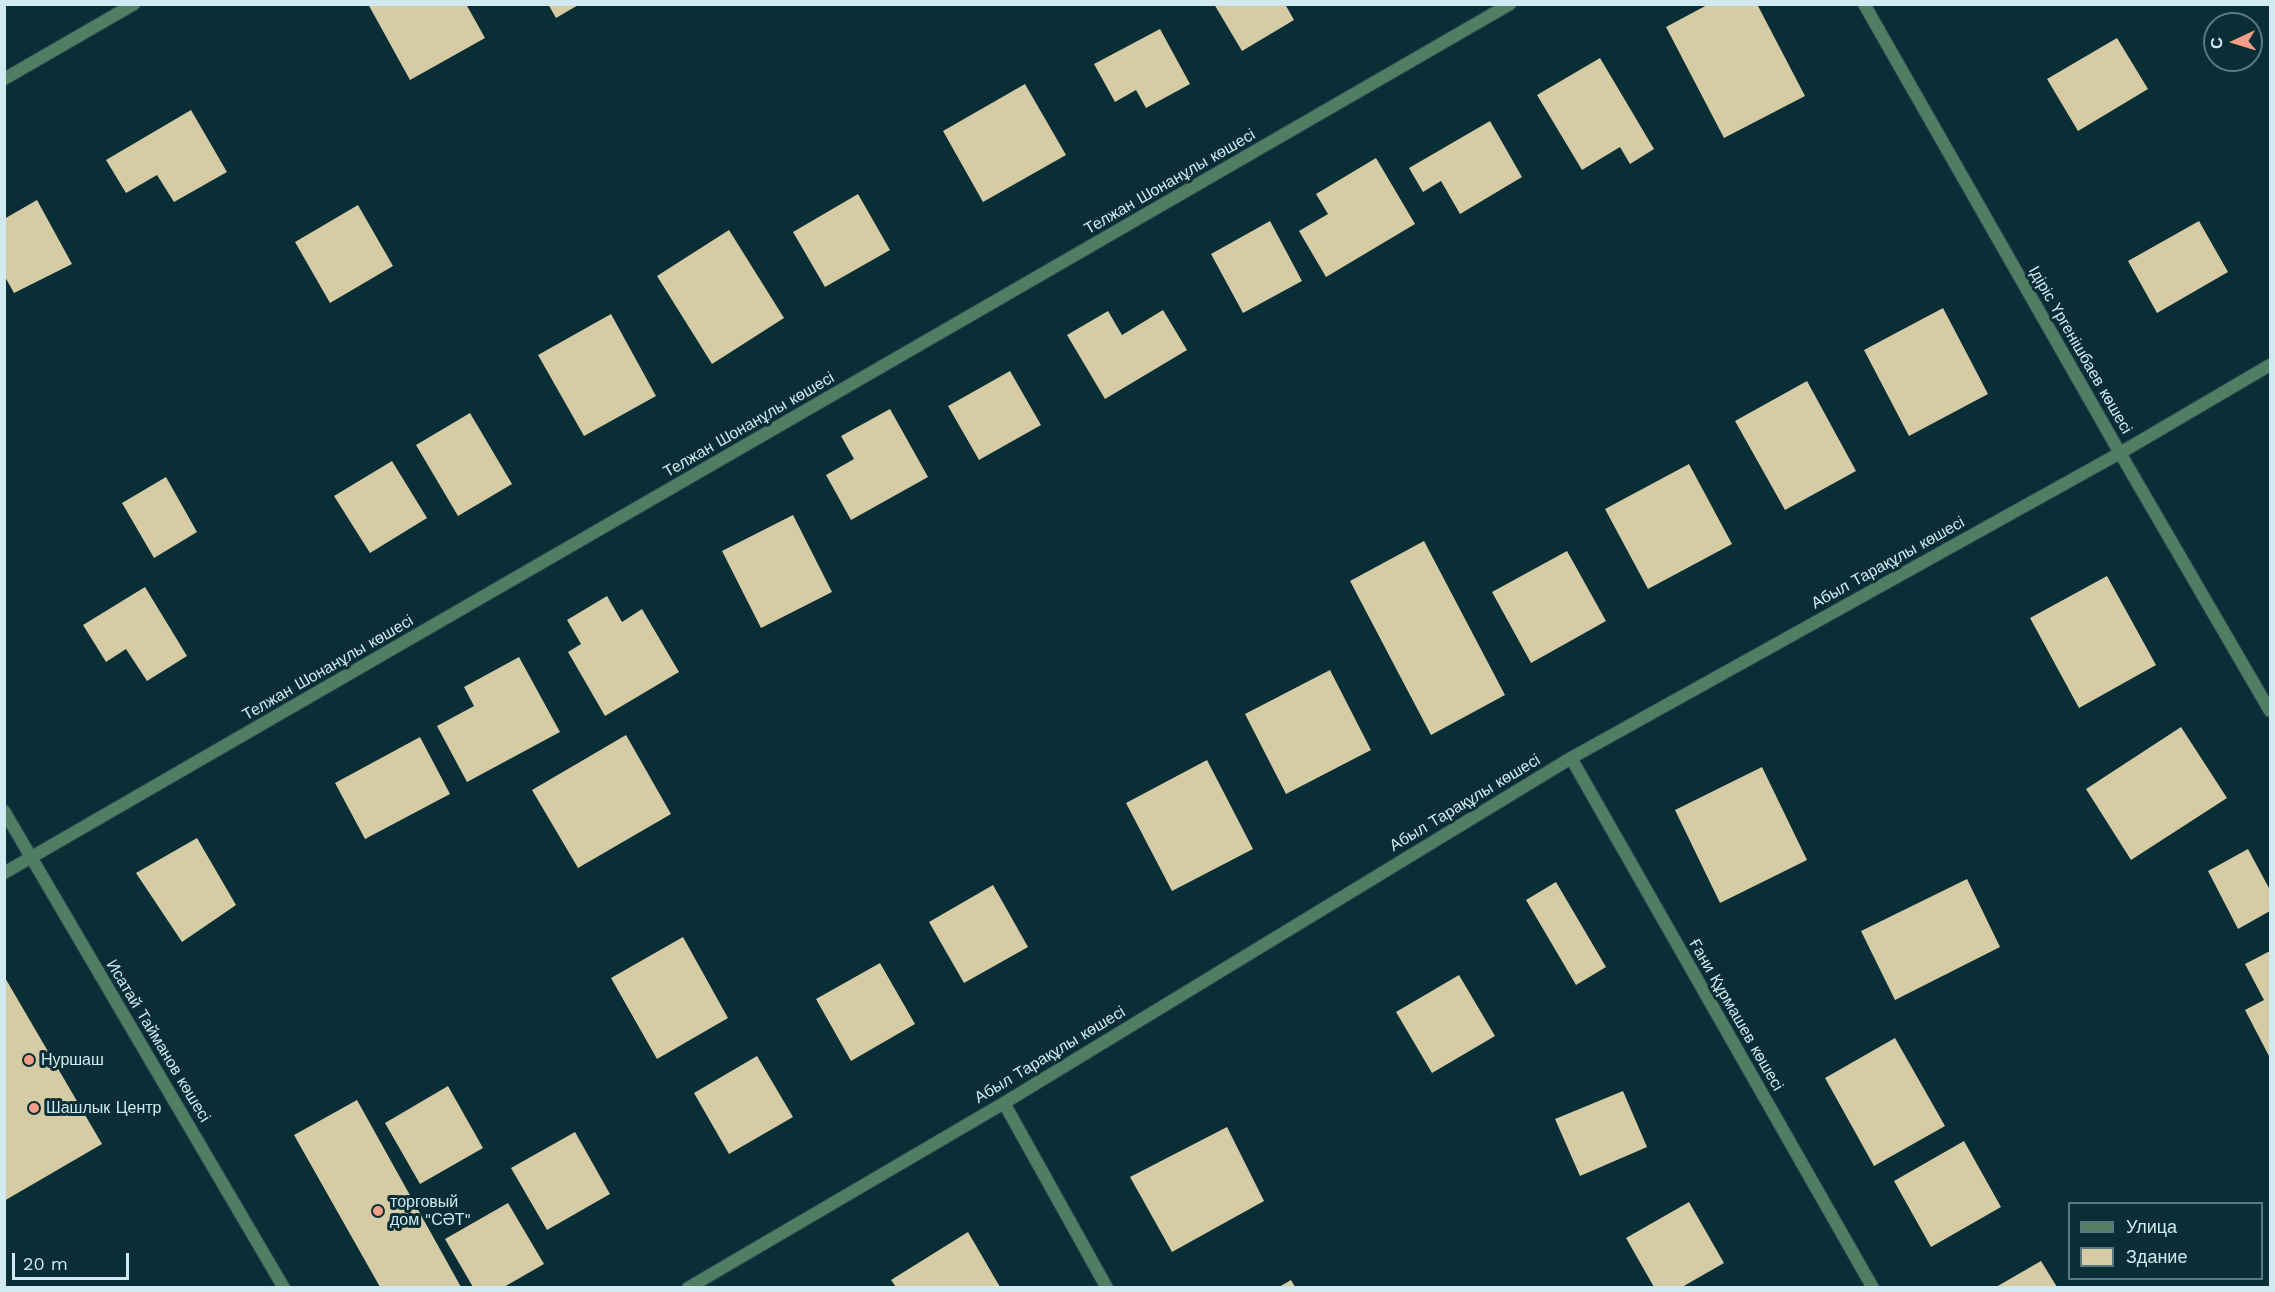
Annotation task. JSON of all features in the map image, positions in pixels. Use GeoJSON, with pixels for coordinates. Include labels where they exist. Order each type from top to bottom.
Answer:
{"type":"FeatureCollection","features":[{"type":"Feature","properties":{"kind":"street"},"geometry":{"type":"LineString","coordinates":[[4,79],[134,4]]}},
{"type":"Feature","properties":{"kind":"street","name":"Телжан Шонанұлы көшесі"},"geometry":{"type":"LineString","coordinates":[[4,873],[1510,4]]}},
{"type":"Feature","properties":{"kind":"street","name":"Ідіріс Үргенішбаев көшесі"},"geometry":{"type":"LineString","coordinates":[[1864,4],[2120,453],[2271,711]]}},
{"type":"Feature","properties":{"kind":"street","name":"Абыл Тарақұлы көшесі"},"geometry":{"type":"LineString","coordinates":[[688,1287],[1004,1102],[1571,758],[2120,453],[2271,365]]}},
{"type":"Feature","properties":{"kind":"street","name":"Ғани Құрмашев көшесі"},"geometry":{"type":"LineString","coordinates":[[1571,758],[1872,1287]]}},
{"type":"Feature","properties":{"kind":"street","name":"Исатай Тайманов көшесі"},"geometry":{"type":"LineString","coordinates":[[4,811],[284,1287]]}},
{"type":"Feature","properties":{"kind":"street"},"geometry":{"type":"LineString","coordinates":[[1004,1102],[1107,1287]]}},
{"type":"Feature","properties":{"kind":"building"},"geometry":{"type":"Polygon","coordinates":[[[368,4],[466,4],[485,38],[410,80],[368,4]]]}},
{"type":"Feature","properties":{"kind":"building"},"geometry":{"type":"Polygon","coordinates":[[[548,4],[580,4],[556,18],[548,4]]]}},
{"type":"Feature","properties":{"kind":"building"},"geometry":{"type":"Polygon","coordinates":[[[1214,4],[1285,4],[1294,20],[1242,51],[1214,4]]]}},
{"type":"Feature","properties":{"kind":"building"},"geometry":{"type":"Polygon","coordinates":[[[1709,4],[1757,4],[1805,96],[1724,138],[1666,27],[1709,4]]]}},
{"type":"Feature","properties":{"kind":"building"},"geometry":{"type":"Polygon","coordinates":[[[1160,29],[1190,84],[1146,108],[1136,90],[1115,102],[1094,64],[1160,29]]]}},
{"type":"Feature","properties":{"kind":"building"},"geometry":{"type":"Polygon","coordinates":[[[2117,38],[2148,89],[2078,131],[2047,79],[2117,38]]]}},
{"type":"Feature","properties":{"kind":"building"},"geometry":{"type":"Polygon","coordinates":[[[1600,58],[1654,149],[1630,164],[1620,147],[1582,170],[1537,95],[1600,58]]]}},
{"type":"Feature","properties":{"kind":"building"},"geometry":{"type":"Polygon","coordinates":[[[1025,84],[1066,155],[983,202],[943,131],[1025,84]]]}},
{"type":"Feature","properties":{"kind":"building"},"geometry":{"type":"Polygon","coordinates":[[[191,110],[227,172],[174,202],[157,175],[126,193],[106,160],[191,110]]]}},
{"type":"Feature","properties":{"kind":"building"},"geometry":{"type":"Polygon","coordinates":[[[1490,121],[1522,177],[1460,214],[1441,181],[1423,192],[1409,168],[1490,121]]]}},
{"type":"Feature","properties":{"kind":"building"},"geometry":{"type":"Polygon","coordinates":[[[1376,158],[1415,224],[1326,277],[1299,231],[1328,214],[1316,194],[1376,158]]]}},
{"type":"Feature","properties":{"kind":"building"},"geometry":{"type":"Polygon","coordinates":[[[858,194],[890,250],[825,287],[793,232],[858,194]]]}},
{"type":"Feature","properties":{"kind":"building"},"geometry":{"type":"Polygon","coordinates":[[[37,200],[72,264],[14,293],[4,275],[4,219],[37,200]]]}},
{"type":"Feature","properties":{"kind":"building"},"geometry":{"type":"Polygon","coordinates":[[[358,205],[393,266],[330,303],[295,242],[358,205]]]}},
{"type":"Feature","properties":{"kind":"building"},"geometry":{"type":"Polygon","coordinates":[[[1270,221],[1302,281],[1243,313],[1211,254],[1270,221]]]}},
{"type":"Feature","properties":{"kind":"building"},"geometry":{"type":"Polygon","coordinates":[[[2199,221],[2228,272],[2157,313],[2128,261],[2199,221]]]}},
{"type":"Feature","properties":{"kind":"building"},"geometry":{"type":"Polygon","coordinates":[[[729,230],[784,318],[712,364],[657,276],[729,230]]]}},
{"type":"Feature","properties":{"kind":"building"},"geometry":{"type":"Polygon","coordinates":[[[1943,308],[1988,394],[1909,436],[1864,350],[1943,308]]]}},
{"type":"Feature","properties":{"kind":"building"},"geometry":{"type":"Polygon","coordinates":[[[1163,310],[1187,350],[1105,399],[1067,335],[1108,311],[1122,335],[1163,310]]]}},
{"type":"Feature","properties":{"kind":"building"},"geometry":{"type":"Polygon","coordinates":[[[611,314],[656,396],[584,436],[538,355],[611,314]]]}},
{"type":"Feature","properties":{"kind":"building"},"geometry":{"type":"Polygon","coordinates":[[[1010,371],[1041,425],[979,460],[948,406],[1010,371]]]}},
{"type":"Feature","properties":{"kind":"building"},"geometry":{"type":"Polygon","coordinates":[[[1807,381],[1856,471],[1785,510],[1735,421],[1807,381]]]}},
{"type":"Feature","properties":{"kind":"building"},"geometry":{"type":"Polygon","coordinates":[[[890,409],[928,477],[851,520],[826,475],[854,459],[841,436],[890,409]]]}},
{"type":"Feature","properties":{"kind":"building"},"geometry":{"type":"Polygon","coordinates":[[[470,413],[512,484],[458,516],[416,445],[470,413]]]}},
{"type":"Feature","properties":{"kind":"building"},"geometry":{"type":"Polygon","coordinates":[[[392,461],[427,518],[370,553],[334,496],[392,461]]]}},
{"type":"Feature","properties":{"kind":"building"},"geometry":{"type":"Polygon","coordinates":[[[1689,464],[1732,544],[1648,589],[1605,509],[1689,464]]]}},
{"type":"Feature","properties":{"kind":"building"},"geometry":{"type":"Polygon","coordinates":[[[166,477],[197,532],[154,558],[122,503],[166,477]]]}},
{"type":"Feature","properties":{"kind":"building"},"geometry":{"type":"Polygon","coordinates":[[[793,515],[832,592],[761,628],[722,551],[793,515]]]}},
{"type":"Feature","properties":{"kind":"building"},"geometry":{"type":"Polygon","coordinates":[[[1424,541],[1505,695],[1431,735],[1350,581],[1424,541]]]}},
{"type":"Feature","properties":{"kind":"building"},"geometry":{"type":"Polygon","coordinates":[[[1567,551],[1606,621],[1531,663],[1492,592],[1567,551]]]}},
{"type":"Feature","properties":{"kind":"building"},"geometry":{"type":"Polygon","coordinates":[[[2107,576],[2156,665],[2079,708],[2030,618],[2107,576]]]}},
{"type":"Feature","properties":{"kind":"building"},"geometry":{"type":"Polygon","coordinates":[[[145,587],[187,656],[147,681],[126,649],[106,662],[83,625],[145,587]]]}},
{"type":"Feature","properties":{"kind":"building"},"geometry":{"type":"Polygon","coordinates":[[[607,596],[622,622],[642,609],[679,672],[605,716],[568,652],[581,644],[567,620],[607,596]]]}},
{"type":"Feature","properties":{"kind":"building"},"geometry":{"type":"Polygon","coordinates":[[[519,657],[560,732],[467,782],[437,726],[474,706],[464,687],[519,657]]]}},
{"type":"Feature","properties":{"kind":"building"},"geometry":{"type":"Polygon","coordinates":[[[1330,670],[1371,750],[1286,794],[1245,714],[1330,670]]]}},
{"type":"Feature","properties":{"kind":"building"},"geometry":{"type":"Polygon","coordinates":[[[2181,727],[2227,798],[2131,860],[2086,789],[2181,727]]]}},
{"type":"Feature","properties":{"kind":"building"},"geometry":{"type":"Polygon","coordinates":[[[626,735],[671,814],[578,868],[532,790],[626,735]]]}},
{"type":"Feature","properties":{"kind":"building"},"geometry":{"type":"Polygon","coordinates":[[[420,737],[450,794],[365,839],[335,783],[420,737]]]}},
{"type":"Feature","properties":{"kind":"building"},"geometry":{"type":"Polygon","coordinates":[[[1207,760],[1253,849],[1172,891],[1126,803],[1207,760]]]}},
{"type":"Feature","properties":{"kind":"building"},"geometry":{"type":"Polygon","coordinates":[[[1762,767],[1807,860],[1720,903],[1675,810],[1762,767]]]}},
{"type":"Feature","properties":{"kind":"building"},"geometry":{"type":"Polygon","coordinates":[[[197,838],[236,905],[182,942],[136,873],[197,838]]]}},
{"type":"Feature","properties":{"kind":"building"},"geometry":{"type":"Polygon","coordinates":[[[2248,849],[2270,890],[2270,911],[2238,929],[2208,871],[2248,849]]]}},
{"type":"Feature","properties":{"kind":"building"},"geometry":{"type":"Polygon","coordinates":[[[1967,879],[2000,947],[1895,1000],[1861,931],[1967,879]]]}},
{"type":"Feature","properties":{"kind":"building"},"geometry":{"type":"Polygon","coordinates":[[[1556,882],[1606,967],[1576,985],[1526,900],[1556,882]]]}},
{"type":"Feature","properties":{"kind":"building"},"geometry":{"type":"Polygon","coordinates":[[[993,885],[1028,947],[964,983],[929,922],[993,885]]]}},
{"type":"Feature","properties":{"kind":"building"},"geometry":{"type":"Polygon","coordinates":[[[683,937],[728,1018],[657,1059],[611,978],[683,937]]]}},
{"type":"Feature","properties":{"kind":"building"},"geometry":{"type":"Polygon","coordinates":[[[2270,951],[2270,1058],[2245,1010],[2264,1000],[2245,964],[2270,951]]]}},
{"type":"Feature","properties":{"kind":"building"},"geometry":{"type":"Polygon","coordinates":[[[880,963],[915,1024],[851,1061],[816,999],[880,963]]]}},
{"type":"Feature","properties":{"kind":"building"},"geometry":{"type":"Polygon","coordinates":[[[1459,975],[1495,1036],[1432,1073],[1396,1012],[1459,975]]]}},
{"type":"Feature","properties":{"kind":"building","name":"Нуршаш"},"geometry":{"type":"Polygon","coordinates":[[[4,976],[102,1144],[4,1201],[4,976]]]}},
{"type":"Feature","properties":{"kind":"building"},"geometry":{"type":"Polygon","coordinates":[[[1895,1038],[1945,1126],[1874,1166],[1825,1078],[1895,1038]]]}},
{"type":"Feature","properties":{"kind":"building"},"geometry":{"type":"Polygon","coordinates":[[[757,1056],[793,1117],[729,1154],[694,1093],[757,1056]]]}},
{"type":"Feature","properties":{"kind":"building"},"geometry":{"type":"Polygon","coordinates":[[[448,1086],[483,1148],[420,1184],[385,1123],[448,1086]]]}},
{"type":"Feature","properties":{"kind":"building"},"geometry":{"type":"Polygon","coordinates":[[[1623,1091],[1647,1147],[1580,1176],[1555,1119],[1623,1091]]]}},
{"type":"Feature","properties":{"kind":"building","name":"торговый дом \"СӘТ\""},"geometry":{"type":"Polygon","coordinates":[[[357,1100],[461,1287],[380,1287],[294,1135],[357,1100]]]}},
{"type":"Feature","properties":{"kind":"building"},"geometry":{"type":"Polygon","coordinates":[[[1227,1127],[1264,1201],[1172,1252],[1130,1177],[1227,1127]]]}},
{"type":"Feature","properties":{"kind":"building"},"geometry":{"type":"Polygon","coordinates":[[[575,1132],[610,1194],[547,1230],[511,1168],[575,1132]]]}},
{"type":"Feature","properties":{"kind":"building"},"geometry":{"type":"Polygon","coordinates":[[[1964,1141],[2001,1207],[1931,1247],[1894,1181],[1964,1141]]]}},
{"type":"Feature","properties":{"kind":"building"},"geometry":{"type":"Polygon","coordinates":[[[1689,1202],[1724,1263],[1682,1287],[1654,1287],[1626,1238],[1689,1202]]]}},
{"type":"Feature","properties":{"kind":"building"},"geometry":{"type":"Polygon","coordinates":[[[508,1203],[544,1264],[504,1287],[473,1287],[445,1239],[508,1203]]]}},
{"type":"Feature","properties":{"kind":"building"},"geometry":{"type":"Polygon","coordinates":[[[968,1232],[1000,1287],[896,1287],[891,1280],[968,1232]]]}},
{"type":"Feature","properties":{"kind":"building"},"geometry":{"type":"Polygon","coordinates":[[[2041,1261],[2057,1287],[1996,1287],[2041,1261]]]}},
{"type":"Feature","properties":{"kind":"building"},"geometry":{"type":"Polygon","coordinates":[[[1291,1280],[1295,1287],[1279,1287],[1291,1280]]]}},
{"type":"Feature","properties":{"kind":"place","name":"Нуршаш"},"geometry":{"type":"Point","coordinates":[29,1060]}},
{"type":"Feature","properties":{"kind":"place","name":"Шашлык Центр"},"geometry":{"type":"Point","coordinates":[34,1108]}},
{"type":"Feature","properties":{"kind":"place","name":"торговый дом \"СӘТ\""},"geometry":{"type":"Point","coordinates":[378,1211]}}]}
